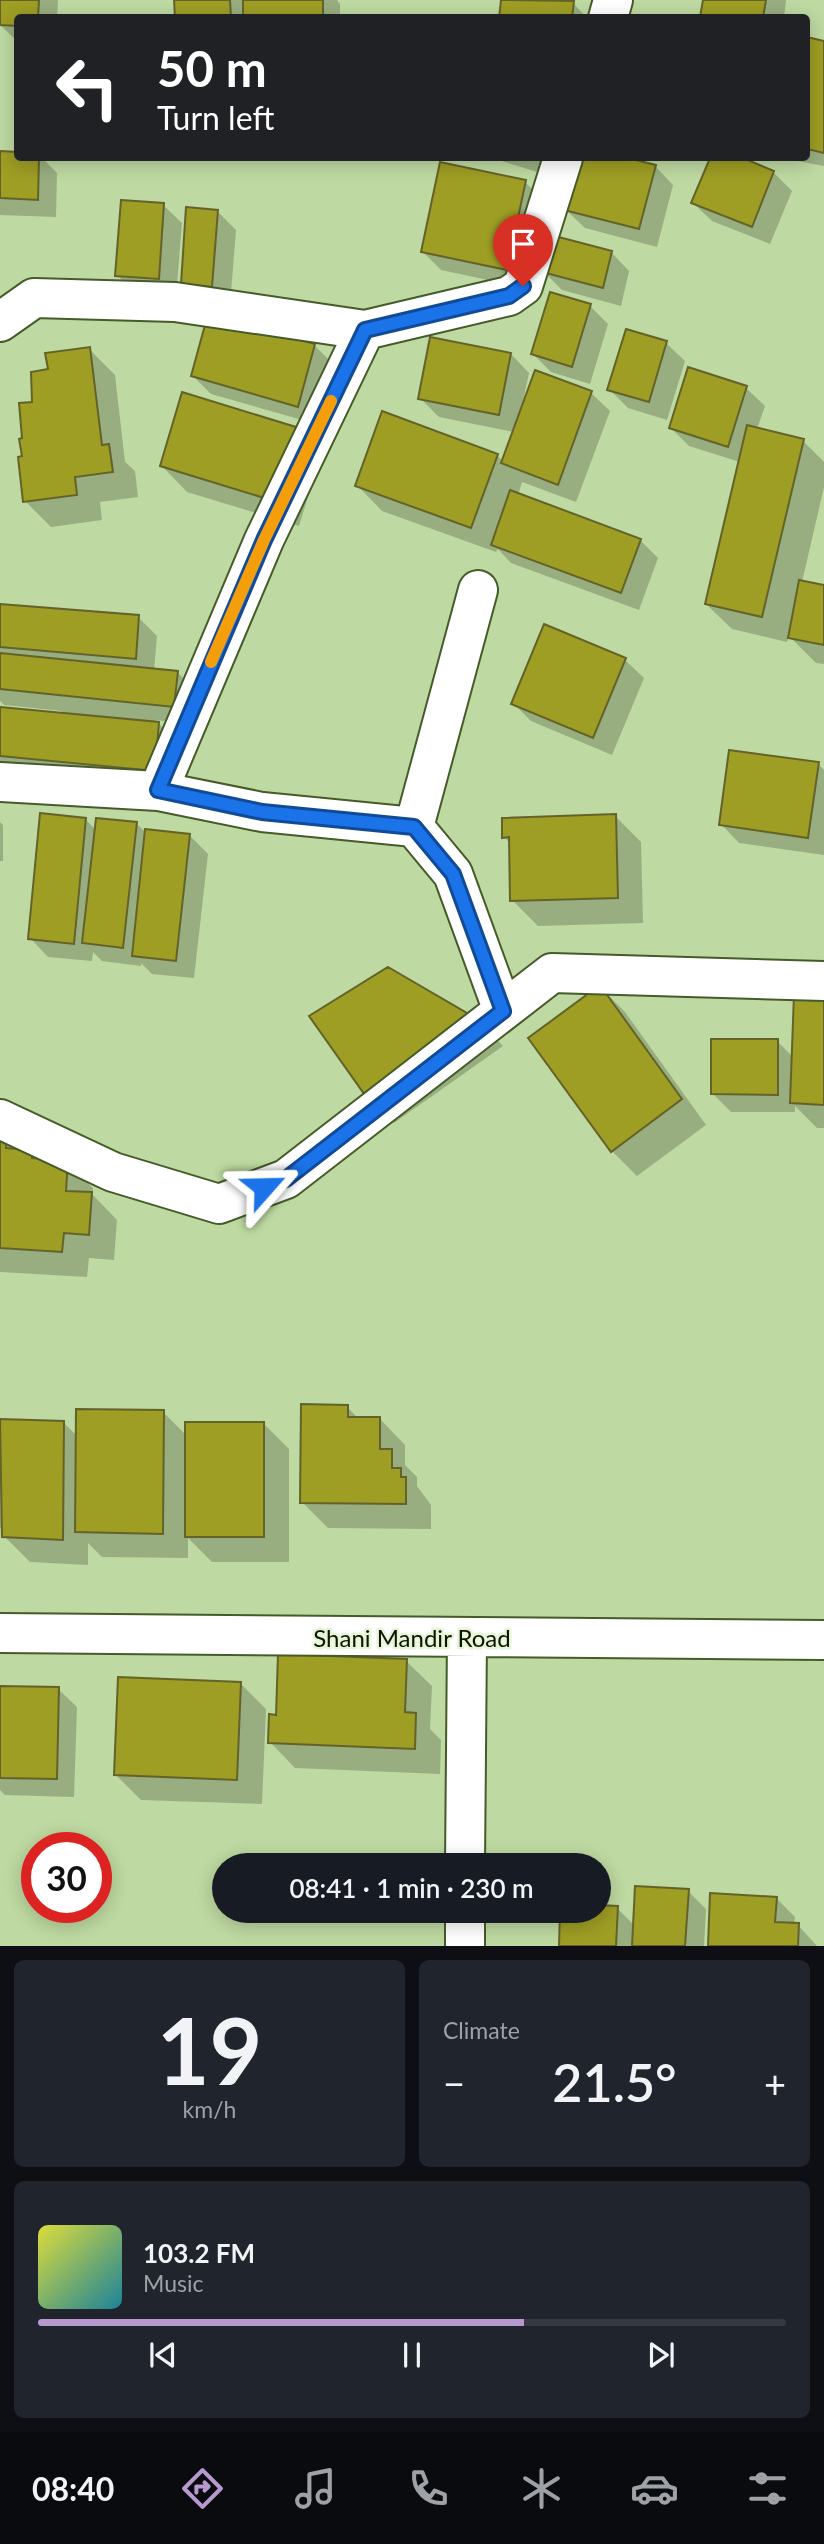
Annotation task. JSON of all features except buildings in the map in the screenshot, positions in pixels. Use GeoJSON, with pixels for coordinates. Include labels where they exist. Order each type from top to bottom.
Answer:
{"type":"FeatureCollection","features":[{"type":"Feature","properties":{"kind":"street"},"geometry":{"type":"LineString","coordinates":[[0,322],[34,298],[176,302],[365,330],[509,296],[523,286],[562,161]]}},
{"type":"Feature","properties":{"kind":"street"},"geometry":{"type":"LineString","coordinates":[[158,790],[264,540],[365,330]]}},
{"type":"Feature","properties":{"kind":"street"},"geometry":{"type":"LineString","coordinates":[[414,827],[478,590]]}},
{"type":"Feature","properties":{"kind":"street"},"geometry":{"type":"LineString","coordinates":[[0,782],[158,790],[262,812],[414,827],[453,874],[503,1011]]}},
{"type":"Feature","properties":{"kind":"street"},"geometry":{"type":"LineString","coordinates":[[0,1119],[113,1172],[219,1203],[286,1179],[552,973],[824,981]]}},
{"type":"Feature","properties":{"kind":"street","name":"Shani Mandir Road"},"geometry":{"type":"LineString","coordinates":[[0,1633],[824,1640]]}},
{"type":"Feature","properties":{"kind":"street"},"geometry":{"type":"LineString","coordinates":[[465,1853],[467,1637]]}},
{"type":"Feature","properties":{"kind":"street"},"geometry":{"type":"LineString","coordinates":[[465,1923],[465,1945]]}},
{"type":"Feature","properties":{"kind":"slow traffic"},"geometry":{"type":"LineString","coordinates":[[211,662],[264,540],[331,401]]}},
{"type":"Feature","properties":{"kind":"route"},"geometry":{"type":"LineString","coordinates":[[264,1187],[286,1179],[503,1011],[453,874],[414,827],[262,812],[158,790],[264,540],[365,330],[509,296],[523,286]]}}]}
